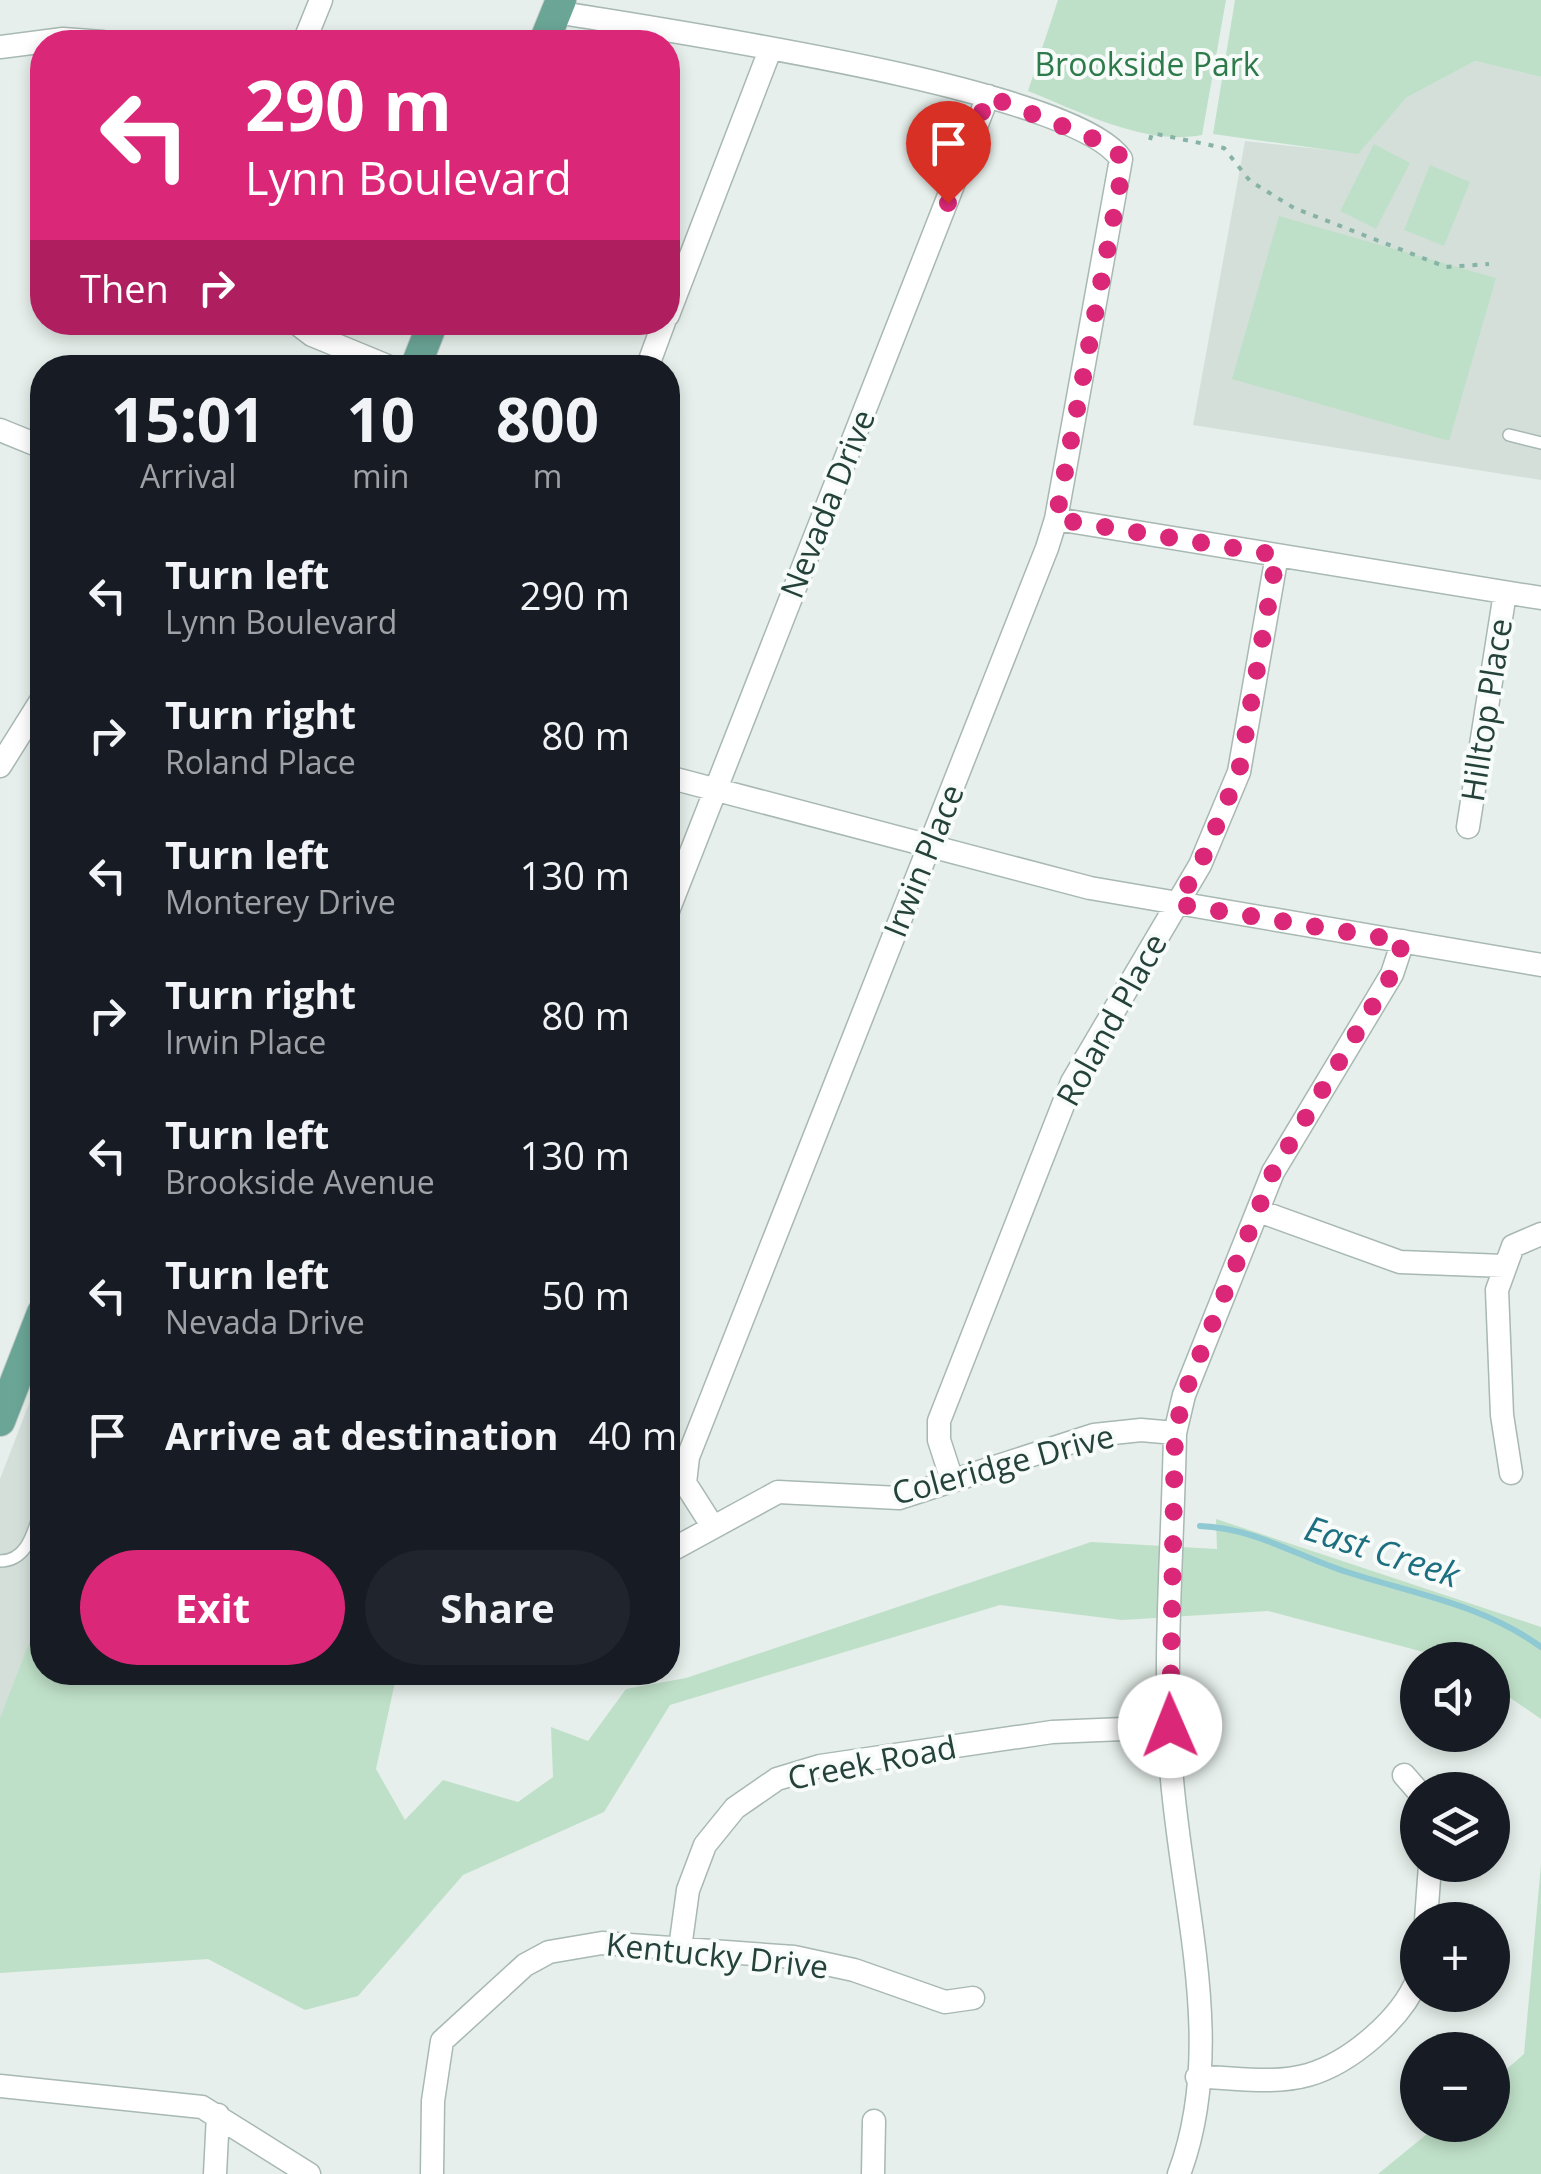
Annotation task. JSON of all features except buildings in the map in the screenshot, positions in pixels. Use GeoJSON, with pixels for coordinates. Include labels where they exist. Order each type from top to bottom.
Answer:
{"type":"FeatureCollection","features":[{"type":"Feature","properties":{"kind":"main road"},"geometry":{"type":"LineString","coordinates":[[549,30],[558,6]]}},
{"type":"Feature","properties":{"kind":"main road"},"geometry":{"type":"LineString","coordinates":[[0,1421],[30,1344]]}},
{"type":"Feature","properties":{"kind":"street"},"geometry":{"type":"LineString","coordinates":[[309,30],[321,0]]}},
{"type":"Feature","properties":{"kind":"street"},"geometry":{"type":"LineString","coordinates":[[558,6],[674,30]]}},
{"type":"Feature","properties":{"kind":"street"},"geometry":{"type":"LineString","coordinates":[[680,31],[945,82],[988,96]]}},
{"type":"Feature","properties":{"kind":"street"},"geometry":{"type":"LineString","coordinates":[[0,47],[30,43]]}},
{"type":"Feature","properties":{"kind":"street"},"geometry":{"type":"LineString","coordinates":[[680,284],[770,50]]}},
{"type":"Feature","properties":{"kind":"street","name":"Irwin Place"},"geometry":{"type":"LineString","coordinates":[[712,1527],[685,1483],[688,1457],[1056,519],[1122,160],[1114,147],[1100,139],[988,96]]}},
{"type":"Feature","properties":{"kind":"street","name":"Nevada Drive"},"geometry":{"type":"LineString","coordinates":[[680,882],[988,96]]}},
{"type":"Feature","properties":{"kind":"street"},"geometry":{"type":"LineString","coordinates":[[312,335],[360,355]]}},
{"type":"Feature","properties":{"kind":"street"},"geometry":{"type":"LineString","coordinates":[[0,430],[30,442]]}},
{"type":"Feature","properties":{"kind":"street"},"geometry":{"type":"LineString","coordinates":[[1056,519],[1541,598]]}},
{"type":"Feature","properties":{"kind":"street","name":"Roland Place"},"geometry":{"type":"LineString","coordinates":[[952,1480],[938,1440],[939,1421],[1072,1082],[1200,865],[1239,772],[1277,555]]}},
{"type":"Feature","properties":{"kind":"street","name":"Hilltop Place"},"geometry":{"type":"LineString","coordinates":[[1468,827],[1506,593]]}},
{"type":"Feature","properties":{"kind":"street"},"geometry":{"type":"LineString","coordinates":[[0,766],[30,718]]}},
{"type":"Feature","properties":{"kind":"street"},"geometry":{"type":"LineString","coordinates":[[680,781],[1090,888],[1541,965]]}},
{"type":"Feature","properties":{"kind":"street"},"geometry":{"type":"LineString","coordinates":[[1180,2174],[1190,2145],[1197,2077],[1198,1975],[1172,1783],[1175,1433],[1184,1395],[1292,1138],[1392,974],[1403,941]]}},
{"type":"Feature","properties":{"kind":"street"},"geometry":{"type":"LineString","coordinates":[[1259,1212],[1400,1262],[1504,1266]]}},
{"type":"Feature","properties":{"kind":"street"},"geometry":{"type":"LineString","coordinates":[[1512,1473],[1502,1415],[1497,1290],[1513,1246],[1541,1234]]}},
{"type":"Feature","properties":{"kind":"street","name":"Coleridge Drive"},"geometry":{"type":"LineString","coordinates":[[680,1545],[778,1492],[797,1490],[880,1499],[911,1495],[1094,1435],[1141,1430],[1175,1433]]}},
{"type":"Feature","properties":{"kind":"street","name":"Creek Road"},"geometry":{"type":"LineString","coordinates":[[680,1948],[688,1890],[705,1846],[735,1808],[778,1779],[820,1766],[1052,1732],[1170,1726]]}},
{"type":"Feature","properties":{"kind":"street","name":"Kentucky Drive"},"geometry":{"type":"LineString","coordinates":[[432,2174],[440,2047],[450,2030],[525,1965],[549,1952],[602,1943],[794,1957],[854,1970],[945,2002],[973,1998]]}},
{"type":"Feature","properties":{"kind":"street"},"geometry":{"type":"LineString","coordinates":[[1197,2077],[1272,2080],[1320,2070],[1390,2022],[1400,2006]]}},
{"type":"Feature","properties":{"kind":"street"},"geometry":{"type":"LineString","coordinates":[[0,2086],[189,2104],[218,2115],[309,2174]]}},
{"type":"Feature","properties":{"kind":"street"},"geometry":{"type":"LineString","coordinates":[[215,2174],[218,2115]]}},
{"type":"Feature","properties":{"kind":"street"},"geometry":{"type":"LineString","coordinates":[[873,2174],[874,2121]]}},
{"type":"Feature","properties":{"kind":"lane"},"geometry":{"type":"LineString","coordinates":[[1509,435],[1541,443]]}},
{"type":"Feature","properties":{"kind":"lane"},"geometry":{"type":"LineString","coordinates":[[0,1561],[15,1558],[30,1538]]}},
{"type":"Feature","properties":{"kind":"path"},"geometry":{"type":"LineString","coordinates":[[1150,140],[1152,133],[1224,148],[1250,181],[1294,208],[1446,266],[1490,264]]}},
{"type":"Feature","properties":{"kind":"shaded area"},"geometry":{"type":"Polygon","coordinates":[[[1475,61],[1541,77],[1541,480],[1193,425],[1245,141],[1357,153],[1406,98],[1475,61]]]}},
{"type":"Feature","properties":{"kind":"shaded area"},"geometry":{"type":"Polygon","coordinates":[[[30,1401],[30,1685],[40,1685],[0,1953],[0,1479],[30,1401]]]}},
{"type":"Feature","properties":{"kind":"green space","name":"Brookside Park"},"geometry":{"type":"Polygon","coordinates":[[[1058,0],[1226,0],[1202,135],[1158,136],[1136,131],[1028,91],[1058,0]]]}},
{"type":"Feature","properties":{"kind":"green space"},"geometry":{"type":"Polygon","coordinates":[[[1235,0],[1541,0],[1541,77],[1475,61],[1406,98],[1358,154],[1213,134],[1235,0]]]}},
{"type":"Feature","properties":{"kind":"green space"},"geometry":{"type":"Polygon","coordinates":[[[1374,144],[1410,163],[1376,229],[1340,211],[1374,144]]]}},
{"type":"Feature","properties":{"kind":"green space"},"geometry":{"type":"Polygon","coordinates":[[[1430,165],[1470,182],[1444,246],[1404,230],[1430,165]]]}},
{"type":"Feature","properties":{"kind":"green space"},"geometry":{"type":"Polygon","coordinates":[[[1279,216],[1496,278],[1449,441],[1232,379],[1279,216]]]}},
{"type":"Feature","properties":{"kind":"green space"},"geometry":{"type":"Polygon","coordinates":[[[1216,1519],[1541,1627],[1541,1719],[1510,1698],[1510,1642],[1400,1642],[1400,1646],[1268,1611],[1122,1620],[1000,1605],[670,1705],[604,1812],[463,1875],[358,1996],[305,2010],[208,1959],[0,1973],[0,1718],[30,1641],[30,1685],[394,1685],[376,1769],[405,1820],[443,1780],[518,1802],[553,1777],[551,1727],[588,1741],[626,1689],[680,1685],[680,1679],[1091,1542],[1217,1549],[1216,1519]]]}},
{"type":"Feature","properties":{"kind":"green space"},"geometry":{"type":"Polygon","coordinates":[[[1541,1864],[1541,2174],[1378,2174],[1417,2142],[1510,2142],[1510,2066],[1524,2054],[1541,1864]]]}},
{"type":"Feature","properties":{"kind":"waterway","name":"East Creek"},"geometry":{"type":"LineString","coordinates":[[1200,1526],[1257,1537],[1347,1572],[1471,1610],[1541,1647]]}},
{"type":"Feature","properties":{"kind":"route"},"geometry":{"type":"LineString","coordinates":[[948,203],[988,96],[1114,147],[1122,160],[1122,173],[1056,519],[1277,555],[1239,772],[1200,865],[1177,904],[1403,941],[1392,974],[1273,1172],[1184,1395],[1175,1433],[1170,1726]]}}]}
